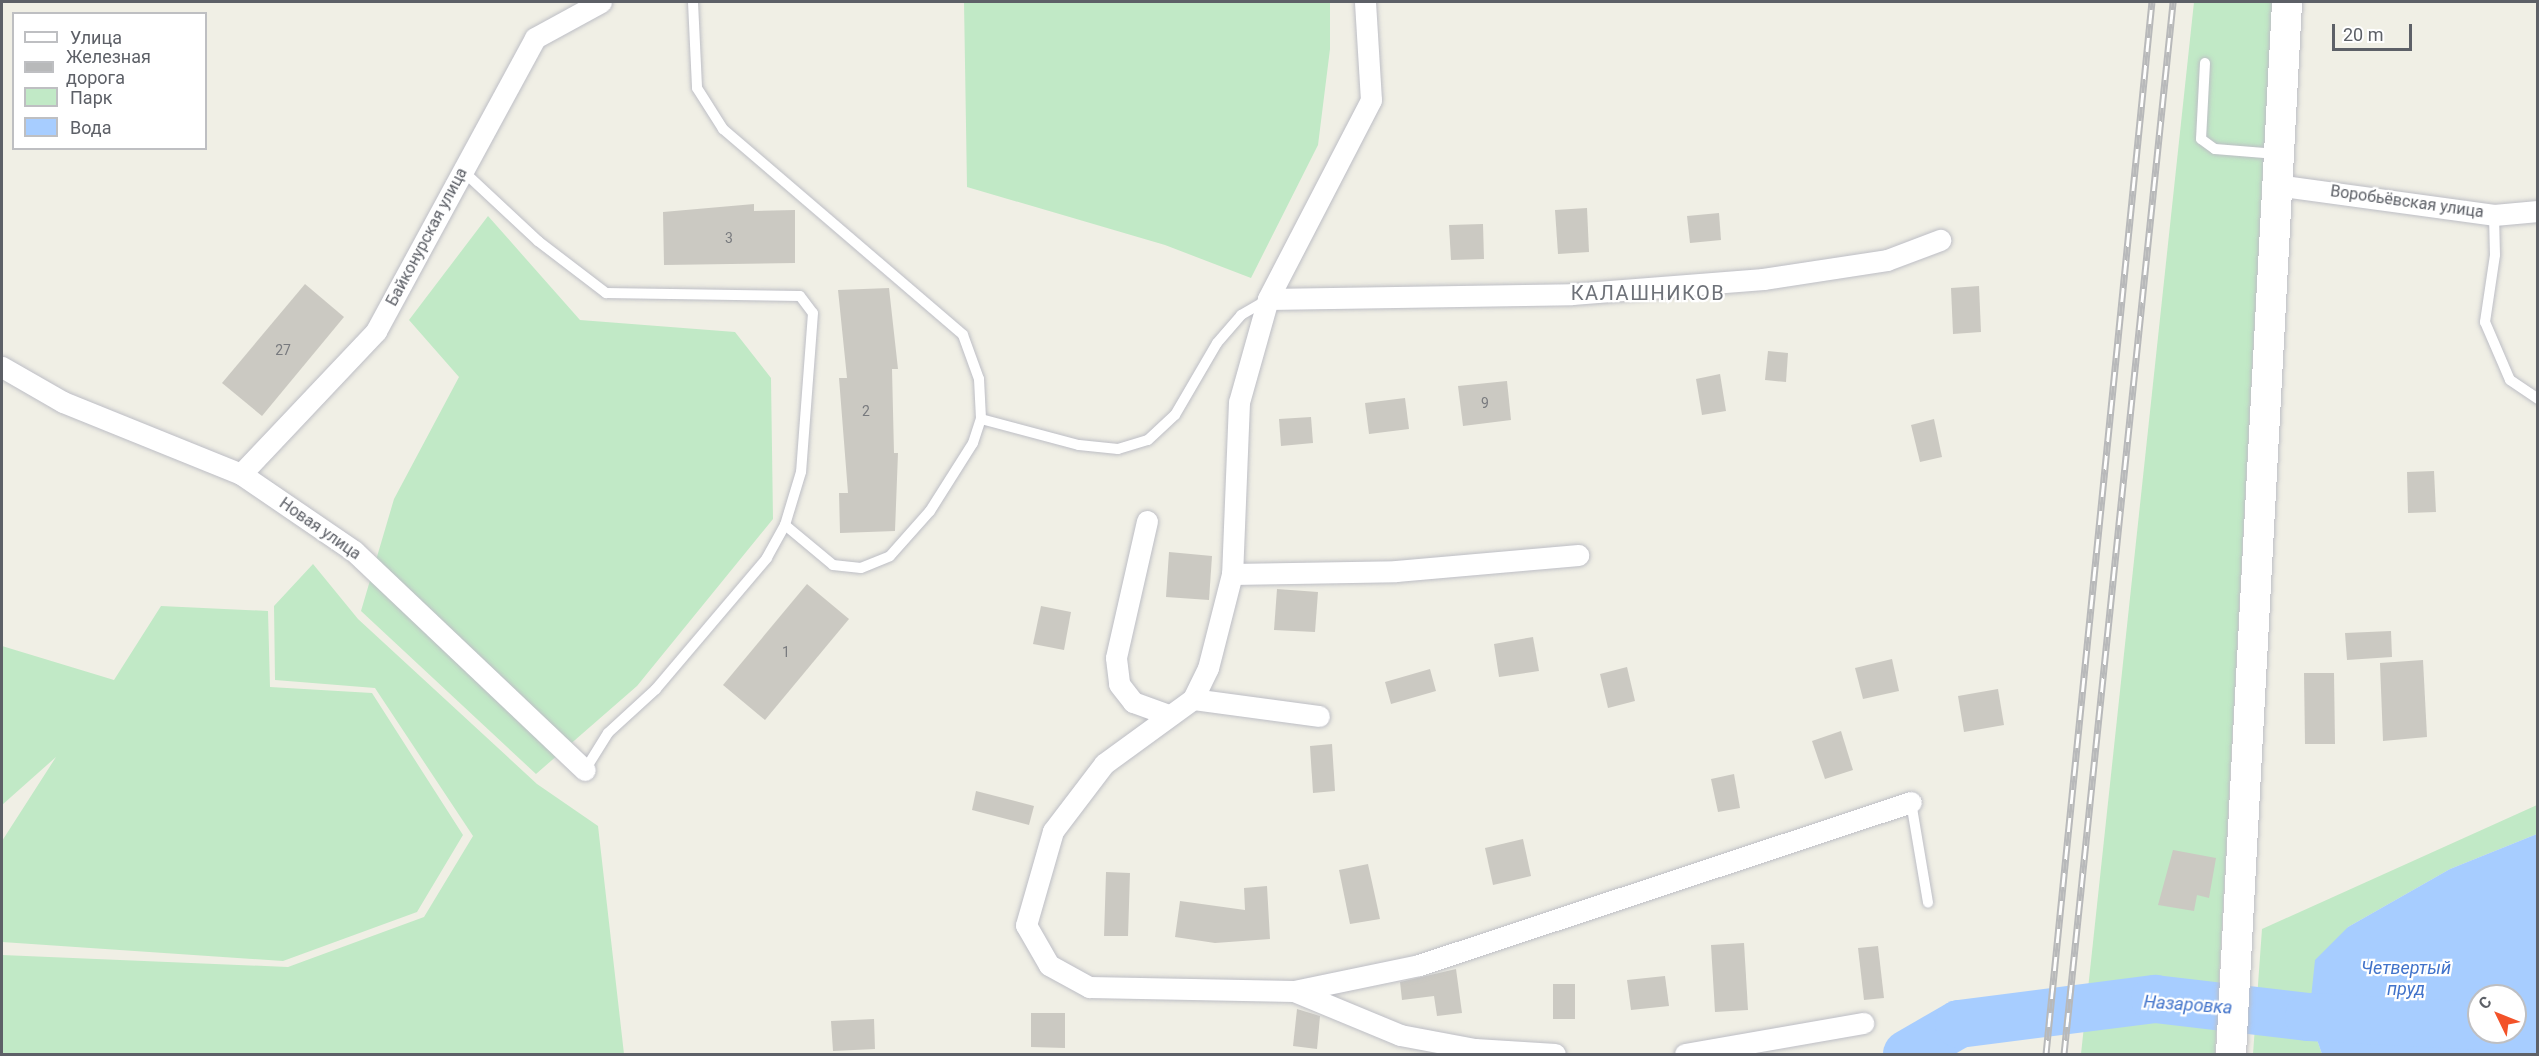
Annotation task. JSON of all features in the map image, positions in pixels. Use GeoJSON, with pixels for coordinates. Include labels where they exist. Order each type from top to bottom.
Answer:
{"type":"FeatureCollection","features":[{"type":"Feature","properties":{"kind":"street","name":"Байконурская улица"},"geometry":{"type":"LineString","coordinates":[[241,474],[376,331],[535,38],[601,2]]}},
{"type":"Feature","properties":{"kind":"street"},"geometry":{"type":"LineString","coordinates":[[1365,2],[1371,100],[1268,299],[1239,402],[1232,574],[1208,668],[1194,699],[1104,764],[1053,831],[1026,925],[1049,965],[1089,987],[1294,991],[1419,965],[1911,802]]}},
{"type":"Feature","properties":{"kind":"street"},"geometry":{"type":"LineString","coordinates":[[2231,1054],[2287,2]]}},
{"type":"Feature","properties":{"kind":"street","name":"Воробьёвская улица"},"geometry":{"type":"LineString","coordinates":[[2276,185],[2494,215],[2538,211]]}},
{"type":"Feature","properties":{"kind":"street"},"geometry":{"type":"LineString","coordinates":[[1268,299],[1572,294],[1763,279],[1887,260],[1940,240]]}},
{"type":"Feature","properties":{"kind":"street","name":"Новая улица"},"geometry":{"type":"LineString","coordinates":[[2,367],[63,402],[241,474],[354,550],[585,770]]}},
{"type":"Feature","properties":{"kind":"street"},"geometry":{"type":"LineString","coordinates":[[1147,521],[1116,658],[1119,684],[1134,702],[1169,715]]}},
{"type":"Feature","properties":{"kind":"street"},"geometry":{"type":"LineString","coordinates":[[1232,574],[1396,571],[1578,555]]}},
{"type":"Feature","properties":{"kind":"street"},"geometry":{"type":"LineString","coordinates":[[1194,699],[1319,716]]}},
{"type":"Feature","properties":{"kind":"street"},"geometry":{"type":"LineString","coordinates":[[1294,991],[1400,1035],[1475,1049],[1555,1054]]}},
{"type":"Feature","properties":{"kind":"street"},"geometry":{"type":"LineString","coordinates":[[1685,1054],[1863,1023]]}},
{"type":"Feature","properties":{"kind":"lane"},"geometry":{"type":"LineString","coordinates":[[693,2],[696,88],[723,129],[963,335],[979,379],[981,419],[973,443],[930,511],[890,556],[861,568],[833,565],[785,525]]}},
{"type":"Feature","properties":{"kind":"lane"},"geometry":{"type":"LineString","coordinates":[[2205,63],[2201,139],[2215,149],[2278,154]]}},
{"type":"Feature","properties":{"kind":"lane"},"geometry":{"type":"LineString","coordinates":[[463,171],[538,241],[606,292],[800,296],[813,313],[801,472],[785,525],[766,558],[656,689],[608,733],[585,770]]}},
{"type":"Feature","properties":{"kind":"lane"},"geometry":{"type":"LineString","coordinates":[[2494,215],[2495,255],[2485,322],[2510,380],[2538,399]]}},
{"type":"Feature","properties":{"kind":"lane"},"geometry":{"type":"LineString","coordinates":[[981,419],[1079,445],[1118,449],[1148,440],[1175,415],[1217,343],[1241,315],[1268,299]]}},
{"type":"Feature","properties":{"kind":"lane"},"geometry":{"type":"LineString","coordinates":[[1911,802],[1928,903]]}},
{"type":"Feature","properties":{"kind":"green space"},"geometry":{"type":"Polygon","coordinates":[[[964,2],[1330,2],[1330,49],[1318,145],[1251,278],[1165,245],[967,187],[964,2]]]}},
{"type":"Feature","properties":{"kind":"green space"},"geometry":{"type":"Polygon","coordinates":[[[2194,2],[2272,2],[2215,1054],[2081,1054],[2194,2]]]}},
{"type":"Feature","properties":{"kind":"green space"},"geometry":{"type":"Polygon","coordinates":[[[488,216],[580,320],[735,332],[771,378],[773,519],[637,686],[536,774],[361,611],[394,499],[459,377],[409,320],[488,216]]]}},
{"type":"Feature","properties":{"kind":"green space"},"geometry":{"type":"Polygon","coordinates":[[[313,564],[358,619],[537,784],[598,826],[624,1054],[2,1054],[2,955],[288,967],[424,917],[473,836],[375,688],[275,680],[274,606],[313,564]]]}},
{"type":"Feature","properties":{"kind":"green space"},"geometry":{"type":"Polygon","coordinates":[[[161,606],[268,611],[270,687],[372,693],[463,835],[417,912],[283,961],[2,942],[2,841],[56,757],[2,805],[2,646],[114,680],[161,606]]]}},
{"type":"Feature","properties":{"kind":"green space"},"geometry":{"type":"Polygon","coordinates":[[[2537,805],[2537,834],[2450,869],[2348,927],[2309,1017],[2322,1054],[2253,1054],[2262,929],[2537,805]]]}},
{"type":"Feature","properties":{"kind":"water","name":"Четвертый пруд"},"geometry":{"type":"Polygon","coordinates":[[[2537,834],[2537,1054],[2322,1054],[2309,1017],[2315,960],[2348,927],[2450,869],[2537,834]]]}},
{"type":"Feature","properties":{"kind":"building"},"geometry":{"type":"Polygon","coordinates":[[[754,204],[754,211],[795,210],[795,263],[664,265],[663,212],[754,204]]]}},
{"type":"Feature","properties":{"kind":"building"},"geometry":{"type":"Polygon","coordinates":[[[1587,208],[1589,252],[1558,254],[1555,210],[1587,208]]]}},
{"type":"Feature","properties":{"kind":"building"},"geometry":{"type":"Polygon","coordinates":[[[1719,213],[1721,240],[1690,243],[1687,216],[1719,213]]]}},
{"type":"Feature","properties":{"kind":"building"},"geometry":{"type":"Polygon","coordinates":[[[1483,224],[1484,259],[1451,260],[1449,225],[1483,224]]]}},
{"type":"Feature","properties":{"kind":"building"},"geometry":{"type":"Polygon","coordinates":[[[305,284],[344,317],[262,416],[222,383],[305,284]]]}},
{"type":"Feature","properties":{"kind":"building"},"geometry":{"type":"Polygon","coordinates":[[[1979,286],[1981,332],[1953,334],[1951,288],[1979,286]]]}},
{"type":"Feature","properties":{"kind":"building"},"geometry":{"type":"Polygon","coordinates":[[[889,288],[898,369],[892,369],[894,453],[898,453],[895,531],[840,533],[839,493],[848,493],[839,378],[847,378],[838,290],[889,288]]]}},
{"type":"Feature","properties":{"kind":"building"},"geometry":{"type":"Polygon","coordinates":[[[1768,351],[1788,353],[1786,382],[1765,380],[1768,351]]]}},
{"type":"Feature","properties":{"kind":"building"},"geometry":{"type":"Polygon","coordinates":[[[1720,374],[1726,411],[1702,415],[1696,379],[1720,374]]]}},
{"type":"Feature","properties":{"kind":"building"},"geometry":{"type":"Polygon","coordinates":[[[1507,381],[1511,420],[1463,426],[1458,386],[1507,381]]]}},
{"type":"Feature","properties":{"kind":"building"},"geometry":{"type":"Polygon","coordinates":[[[1405,398],[1409,429],[1369,434],[1365,403],[1405,398]]]}},
{"type":"Feature","properties":{"kind":"building"},"geometry":{"type":"Polygon","coordinates":[[[1311,417],[1313,443],[1281,446],[1279,419],[1311,417]]]}},
{"type":"Feature","properties":{"kind":"building"},"geometry":{"type":"Polygon","coordinates":[[[1934,419],[1942,457],[1920,462],[1911,425],[1934,419]]]}},
{"type":"Feature","properties":{"kind":"building"},"geometry":{"type":"Polygon","coordinates":[[[2434,471],[2436,512],[2408,513],[2407,472],[2434,471]]]}},
{"type":"Feature","properties":{"kind":"building"},"geometry":{"type":"Polygon","coordinates":[[[1169,552],[1212,556],[1209,600],[1166,597],[1169,552]]]}},
{"type":"Feature","properties":{"kind":"building"},"geometry":{"type":"Polygon","coordinates":[[[807,584],[849,619],[765,720],[723,685],[807,584]]]}},
{"type":"Feature","properties":{"kind":"building"},"geometry":{"type":"Polygon","coordinates":[[[1277,589],[1318,592],[1315,632],[1274,630],[1277,589]]]}},
{"type":"Feature","properties":{"kind":"building"},"geometry":{"type":"Polygon","coordinates":[[[1041,606],[1071,612],[1064,650],[1033,644],[1041,606]]]}},
{"type":"Feature","properties":{"kind":"building"},"geometry":{"type":"Polygon","coordinates":[[[2391,631],[2392,657],[2347,660],[2345,633],[2391,631]]]}},
{"type":"Feature","properties":{"kind":"building"},"geometry":{"type":"Polygon","coordinates":[[[1533,637],[1539,671],[1499,677],[1494,644],[1533,637]]]}},
{"type":"Feature","properties":{"kind":"building"},"geometry":{"type":"Polygon","coordinates":[[[1892,659],[1899,691],[1863,699],[1855,668],[1892,659]]]}},
{"type":"Feature","properties":{"kind":"building"},"geometry":{"type":"Polygon","coordinates":[[[2423,660],[2427,737],[2383,741],[2380,663],[2423,660]]]}},
{"type":"Feature","properties":{"kind":"building"},"geometry":{"type":"Polygon","coordinates":[[[1627,667],[1635,701],[1608,708],[1600,674],[1627,667]]]}},
{"type":"Feature","properties":{"kind":"building"},"geometry":{"type":"Polygon","coordinates":[[[1430,669],[1436,691],[1391,704],[1385,682],[1430,669]]]}},
{"type":"Feature","properties":{"kind":"building"},"geometry":{"type":"Polygon","coordinates":[[[2304,673],[2334,673],[2335,744],[2305,744],[2304,673]]]}},
{"type":"Feature","properties":{"kind":"building"},"geometry":{"type":"Polygon","coordinates":[[[1998,689],[2004,725],[1964,732],[1958,696],[1998,689]]]}},
{"type":"Feature","properties":{"kind":"building"},"geometry":{"type":"Polygon","coordinates":[[[1841,731],[1853,770],[1825,779],[1812,741],[1841,731]]]}},
{"type":"Feature","properties":{"kind":"building"},"geometry":{"type":"Polygon","coordinates":[[[1332,744],[1335,791],[1313,793],[1310,746],[1332,744]]]}},
{"type":"Feature","properties":{"kind":"building"},"geometry":{"type":"Polygon","coordinates":[[[1734,774],[1740,808],[1718,812],[1711,779],[1734,774]]]}},
{"type":"Feature","properties":{"kind":"building"},"geometry":{"type":"Polygon","coordinates":[[[976,791],[1034,806],[1029,825],[972,810],[976,791]]]}},
{"type":"Feature","properties":{"kind":"building"},"geometry":{"type":"Polygon","coordinates":[[[1523,839],[1531,876],[1493,885],[1485,848],[1523,839]]]}},
{"type":"Feature","properties":{"kind":"building"},"geometry":{"type":"Polygon","coordinates":[[[2173,850],[2216,858],[2209,898],[2197,895],[2194,911],[2158,905],[2173,850]]]}},
{"type":"Feature","properties":{"kind":"building"},"geometry":{"type":"Polygon","coordinates":[[[1368,864],[1380,919],[1350,924],[1339,870],[1368,864]]]}},
{"type":"Feature","properties":{"kind":"building"},"geometry":{"type":"Polygon","coordinates":[[[1106,872],[1130,873],[1128,936],[1104,936],[1106,872]]]}},
{"type":"Feature","properties":{"kind":"building"},"geometry":{"type":"Polygon","coordinates":[[[1267,886],[1270,939],[1215,943],[1175,937],[1180,901],[1245,910],[1244,888],[1267,886]]]}},
{"type":"Feature","properties":{"kind":"building"},"geometry":{"type":"Polygon","coordinates":[[[1744,943],[1748,1010],[1715,1012],[1711,945],[1744,943]]]}},
{"type":"Feature","properties":{"kind":"building"},"geometry":{"type":"Polygon","coordinates":[[[1878,946],[1884,998],[1864,1000],[1858,948],[1878,946]]]}},
{"type":"Feature","properties":{"kind":"building"},"geometry":{"type":"Polygon","coordinates":[[[1456,969],[1462,1013],[1437,1016],[1434,996],[1402,1000],[1400,982],[1456,969]]]}},
{"type":"Feature","properties":{"kind":"building"},"geometry":{"type":"Polygon","coordinates":[[[1665,976],[1669,1006],[1631,1010],[1627,980],[1665,976]]]}},
{"type":"Feature","properties":{"kind":"building"},"geometry":{"type":"Polygon","coordinates":[[[1553,984],[1575,984],[1575,1019],[1553,1019],[1553,984]]]}},
{"type":"Feature","properties":{"kind":"building"},"geometry":{"type":"Polygon","coordinates":[[[1297,1009],[1320,1016],[1317,1049],[1293,1046],[1297,1009]]]}},
{"type":"Feature","properties":{"kind":"building"},"geometry":{"type":"Polygon","coordinates":[[[1031,1013],[1065,1013],[1065,1048],[1031,1047],[1031,1013]]]}},
{"type":"Feature","properties":{"kind":"building"},"geometry":{"type":"Polygon","coordinates":[[[874,1019],[875,1049],[833,1051],[831,1021],[874,1019]]]}},
{"type":"Feature","properties":{"kind":"waterway","name":"Назаровка"},"geometry":{"type":"LineString","coordinates":[[1907,1054],[1959,1024],[2155,999],[2309,1017],[2467,1025]]}},
{"type":"Feature","properties":{"kind":"railway"},"geometry":{"type":"LineString","coordinates":[[2046,1054],[2152,2]]}},
{"type":"Feature","properties":{"kind":"railway"},"geometry":{"type":"LineString","coordinates":[[2064,1054],[2173,2]]}},
{"type":"Feature","properties":{"kind":"district","name":"КАЛАШНИКОВ"},"geometry":{"type":"Point","coordinates":[1648,293]}}]}
